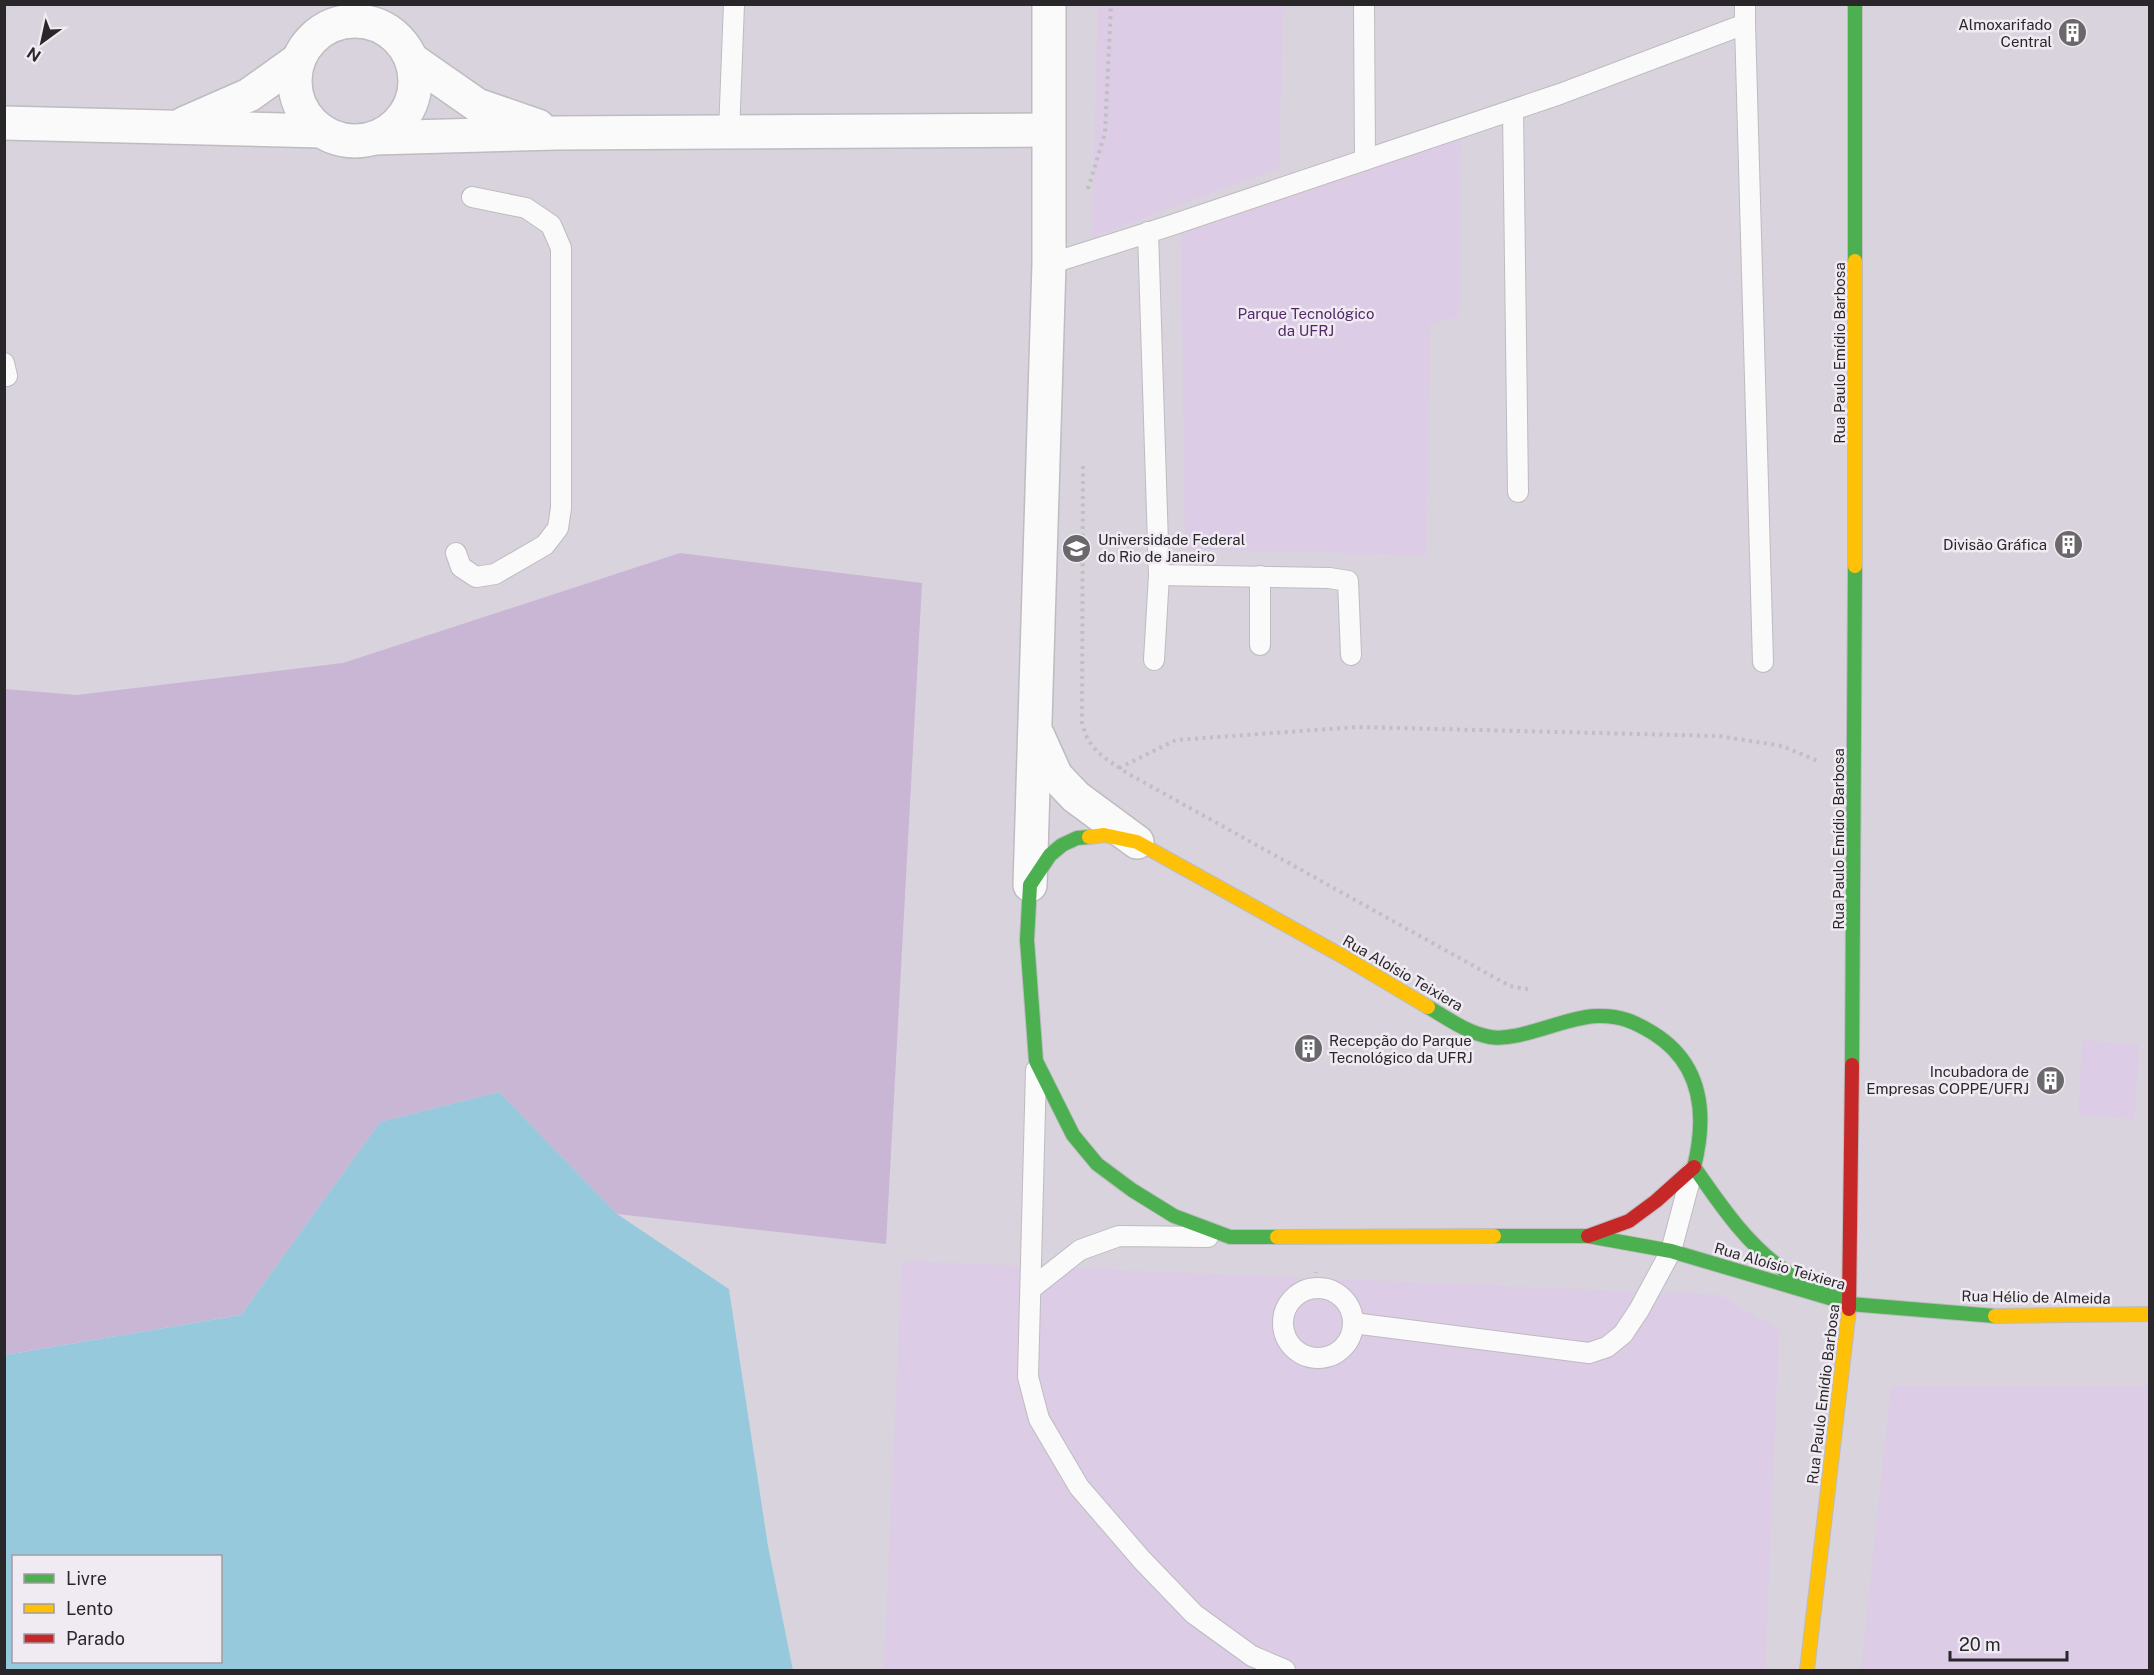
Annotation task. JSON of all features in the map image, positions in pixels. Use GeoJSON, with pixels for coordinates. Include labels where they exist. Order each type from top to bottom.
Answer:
{"type":"FeatureCollection","features":[{"type":"Feature","properties":{"kind":"street"},"geometry":{"type":"LineString","coordinates":[[333,4],[305,49],[295,80],[298,100],[308,118],[322,131],[339,139],[356,141],[374,138],[557,133],[1048,130]]}},
{"type":"Feature","properties":{"kind":"street"},"geometry":{"type":"LineString","coordinates":[[1030,885],[1048,264],[1049,4]]}},
{"type":"Feature","properties":{"kind":"street","name":"Rua Paulo Emídio Barbosa"},"geometry":{"type":"LineString","coordinates":[[1807,1671],[1850,1304],[1855,776],[1855,4]]}},
{"type":"Feature","properties":{"kind":"street"},"geometry":{"type":"LineString","coordinates":[[176,127],[249,94],[329,27],[349,22],[369,22],[383,17],[411,59],[415,78],[413,98],[405,115],[392,129],[374,138]]}},
{"type":"Feature","properties":{"kind":"street"},"geometry":{"type":"LineString","coordinates":[[411,59],[477,105],[557,133]]}},
{"type":"Feature","properties":{"kind":"street"},"geometry":{"type":"LineString","coordinates":[[4,123],[322,131]]}},
{"type":"Feature","properties":{"kind":"street"},"geometry":{"type":"LineString","coordinates":[[1036,732],[1056,776],[1076,797],[1137,842]]}},
{"type":"Feature","properties":{"kind":"street","name":"Rua Aloísio Teixiera"},"geometry":{"type":"LineString","coordinates":[[1104,835],[1137,842],[1344,957],[1464,1028],[1490,1037],[1510,1036],[1562,1022],[1598,1016],[1632,1020],[1664,1040],[1686,1063],[1697,1089],[1701,1119],[1700,1142],[1694,1167],[1737,1227],[1789,1274],[1850,1304],[1671,1251],[1588,1236],[1230,1237],[1174,1216],[1132,1190],[1098,1164],[1073,1135],[1036,1061],[1027,939],[1030,885],[1050,855],[1062,845],[1077,838],[1104,835]]}},
{"type":"Feature","properties":{"kind":"street"},"geometry":{"type":"LineString","coordinates":[[1588,1236],[1629,1221],[1656,1201],[1694,1167]]}},
{"type":"Feature","properties":{"kind":"street","name":"Rua Hélio de Almeida"},"geometry":{"type":"LineString","coordinates":[[1850,1304],[1992,1316],[2150,1314]]}},
{"type":"Feature","properties":{"kind":"lane"},"geometry":{"type":"LineString","coordinates":[[729,133],[734,4]]}},
{"type":"Feature","properties":{"kind":"lane"},"geometry":{"type":"LineString","coordinates":[[1364,4],[1365,160]]}},
{"type":"Feature","properties":{"kind":"lane"},"geometry":{"type":"LineString","coordinates":[[1744,4],[1763,662]]}},
{"type":"Feature","properties":{"kind":"lane"},"geometry":{"type":"LineString","coordinates":[[1048,264],[1513,110],[1745,24]]}},
{"type":"Feature","properties":{"kind":"lane"},"geometry":{"type":"LineString","coordinates":[[1513,110],[1518,492]]}},
{"type":"Feature","properties":{"kind":"lane"},"geometry":{"type":"LineString","coordinates":[[456,553],[461,567],[476,577],[495,574],[545,544],[558,528],[561,508],[561,248],[551,225],[526,208],[472,196]]}},
{"type":"Feature","properties":{"kind":"lane"},"geometry":{"type":"LineString","coordinates":[[1148,232],[1159,575],[1154,660]]}},
{"type":"Feature","properties":{"kind":"lane"},"geometry":{"type":"LineString","coordinates":[[1159,575],[1329,578],[1348,581],[1351,655]]}},
{"type":"Feature","properties":{"kind":"lane"},"geometry":{"type":"LineString","coordinates":[[1260,576],[1260,645]]}},
{"type":"Feature","properties":{"kind":"lane"},"geometry":{"type":"LineString","coordinates":[[1036,1061],[1028,1377],[1039,1419],[1079,1487],[1142,1560],[1194,1614],[1252,1656],[1285,1671]]}},
{"type":"Feature","properties":{"kind":"lane"},"geometry":{"type":"LineString","coordinates":[[1353,1323],[1589,1353],[1606,1347],[1623,1334],[1671,1251],[1694,1167]]}},
{"type":"Feature","properties":{"kind":"lane"},"geometry":{"type":"LineString","coordinates":[[1032,1288],[1080,1250],[1119,1236],[1230,1237]]}},
{"type":"Feature","properties":{"kind":"path"},"geometry":{"type":"LineString","coordinates":[[1086,195],[1105,133],[1111,4]]}},
{"type":"Feature","properties":{"kind":"path"},"geometry":{"type":"LineString","coordinates":[[1083,464],[1082,723],[1086,739],[1102,757],[1119,768],[1510,986],[1529,990],[1538,989]]}},
{"type":"Feature","properties":{"kind":"path"},"geometry":{"type":"LineString","coordinates":[[1119,768],[1176,740],[1357,727],[1719,736],[1782,746],[1855,776]]}},
{"type":"Feature","properties":{"kind":"shaded area","name":"Universidade Federal do Rio de Janeiro"},"geometry":{"type":"Polygon","coordinates":[[[5,5],[2149,5],[2149,1670],[793,1670],[768,1546],[729,1289],[617,1214],[5,1355],[5,5]]]}},
{"type":"Feature","properties":{"kind":"shaded area"},"geometry":{"type":"Polygon","coordinates":[[[680,553],[922,583],[886,1244],[617,1214],[499,1092],[380,1122],[241,1315],[5,1355],[5,689],[77,695],[343,663],[680,553]]]}},
{"type":"Feature","properties":{"kind":"green space"},"geometry":{"type":"Polygon","coordinates":[[[1098,5],[1283,5],[1279,168],[1092,237],[1098,5]]]}},
{"type":"Feature","properties":{"kind":"green space","name":"Parque Tecnológico da UFRJ"},"geometry":{"type":"Polygon","coordinates":[[[1461,138],[1459,316],[1430,324],[1426,555],[1185,549],[1181,231],[1461,138]]]}},
{"type":"Feature","properties":{"kind":"green space"},"geometry":{"type":"Polygon","coordinates":[[[2083,1040],[2139,1045],[2134,1119],[2078,1115],[2083,1040]]]}},
{"type":"Feature","properties":{"kind":"green space"},"geometry":{"type":"Polygon","coordinates":[[[902,1261],[1719,1295],[1779,1330],[1765,1670],[884,1670],[902,1261]]]}},
{"type":"Feature","properties":{"kind":"green space"},"geometry":{"type":"Polygon","coordinates":[[[1891,1386],[2149,1386],[2149,1670],[1861,1670],[1891,1386]]]}},
{"type":"Feature","properties":{"kind":"water"},"geometry":{"type":"Polygon","coordinates":[[[499,1092],[617,1214],[729,1289],[768,1546],[793,1670],[5,1670],[5,1355],[241,1315],[380,1122],[499,1092]]]}},
{"type":"Feature","properties":{"kind":"traffic: fast"},"geometry":{"type":"LineString","coordinates":[[1855,4],[1855,261]]}},
{"type":"Feature","properties":{"kind":"traffic: fast"},"geometry":{"type":"LineString","coordinates":[[1852,1065],[1855,566]]}},
{"type":"Feature","properties":{"kind":"traffic: fast"},"geometry":{"type":"LineString","coordinates":[[1089,837],[1077,838],[1062,845],[1050,855],[1030,885],[1027,940],[1036,1061],[1073,1135],[1097,1164],[1132,1190],[1174,1216],[1230,1237],[1277,1237]]}},
{"type":"Feature","properties":{"kind":"traffic: fast"},"geometry":{"type":"LineString","coordinates":[[1428,1007],[1465,1029],[1490,1037],[1514,1036],[1571,1020],[1597,1016],[1627,1020],[1653,1033],[1670,1046],[1691,1075],[1700,1110],[1698,1148],[1694,1167],[1714,1196],[1760,1251],[1803,1282],[1850,1304]]}},
{"type":"Feature","properties":{"kind":"traffic: fast"},"geometry":{"type":"LineString","coordinates":[[1494,1236],[1588,1236],[1671,1251],[1850,1304],[1995,1316]]}},
{"type":"Feature","properties":{"kind":"traffic: slow"},"geometry":{"type":"LineString","coordinates":[[1855,261],[1855,566]]}},
{"type":"Feature","properties":{"kind":"traffic: slow"},"geometry":{"type":"LineString","coordinates":[[1089,837],[1104,835],[1137,842],[1344,957],[1428,1007]]}},
{"type":"Feature","properties":{"kind":"traffic: slow"},"geometry":{"type":"LineString","coordinates":[[1277,1237],[1494,1236]]}},
{"type":"Feature","properties":{"kind":"traffic: slow"},"geometry":{"type":"LineString","coordinates":[[1807,1670],[1849,1309]]}},
{"type":"Feature","properties":{"kind":"traffic: slow"},"geometry":{"type":"LineString","coordinates":[[1995,1316],[2150,1314]]}},
{"type":"Feature","properties":{"kind":"traffic: jam"},"geometry":{"type":"LineString","coordinates":[[1849,1309],[1852,1065]]}},
{"type":"Feature","properties":{"kind":"traffic: jam"},"geometry":{"type":"LineString","coordinates":[[1588,1236],[1629,1221],[1656,1201],[1694,1167]]}},
{"type":"Feature","properties":{"kind":"place","name":"Almoxarifado Central"},"geometry":{"type":"Point","coordinates":[2073,33]}},
{"type":"Feature","properties":{"kind":"place","name":"Divisão Gráfica"},"geometry":{"type":"Point","coordinates":[2068,544]}},
{"type":"Feature","properties":{"kind":"place","name":"Universidade Federal do Rio de Janeiro"},"geometry":{"type":"Point","coordinates":[1077,548]}},
{"type":"Feature","properties":{"kind":"place","name":"Recepção do Parque Tecnológico da UFRJ"},"geometry":{"type":"Point","coordinates":[1308,1049]}},
{"type":"Feature","properties":{"kind":"place","name":"Incubadora de Empresas COPPE/UFRJ"},"geometry":{"type":"Point","coordinates":[2050,1080]}}]}
